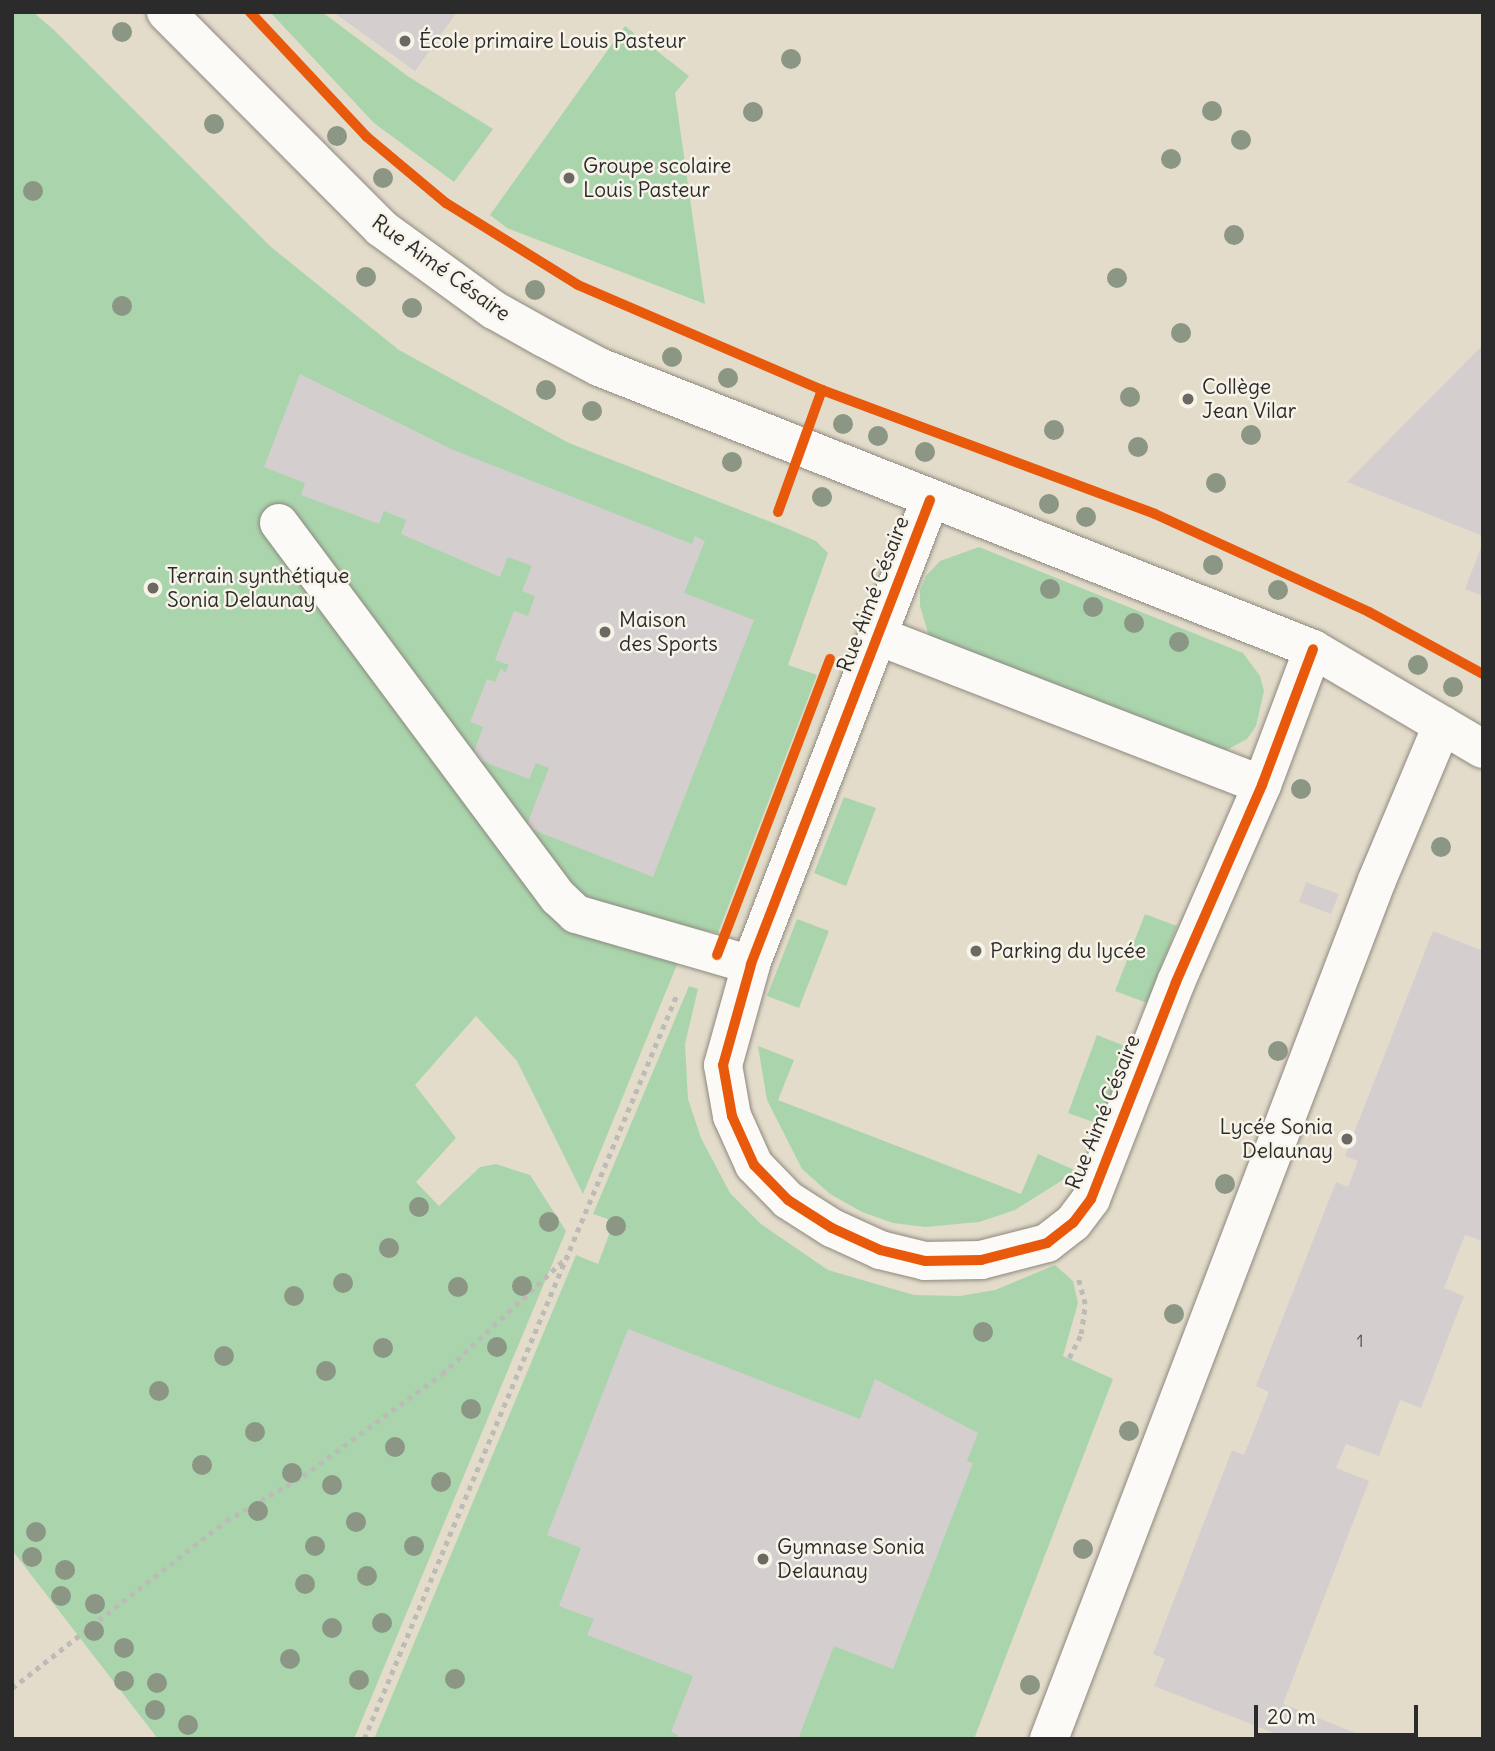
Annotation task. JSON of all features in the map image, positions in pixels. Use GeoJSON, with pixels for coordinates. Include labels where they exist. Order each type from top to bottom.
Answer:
{"type":"FeatureCollection","features":[{"type":"Feature","properties":{"kind":"street","name":"Rue Aimé Césaire"},"geometry":{"type":"LineString","coordinates":[[166,12],[381,228],[494,310],[599,367],[930,500],[1313,649],[1483,749]]}},
{"type":"Feature","properties":{"kind":"street","name":"Rue Aimé Césaire"},"geometry":{"type":"LineString","coordinates":[[930,500],[751,965],[723,1065],[732,1116],[754,1165],[788,1200],[832,1228],[880,1250],[925,1261],[981,1260],[1047,1242],[1073,1223],[1091,1199],[1176,982],[1262,785],[1313,649]]}},
{"type":"Feature","properties":{"kind":"street"},"geometry":{"type":"LineString","coordinates":[[279,523],[558,897],[576,914],[751,965]]}},
{"type":"Feature","properties":{"kind":"street","name":"Rue Aimé Césaire"},"geometry":{"type":"LineString","coordinates":[[878,636],[1262,785]]}},
{"type":"Feature","properties":{"kind":"street"},"geometry":{"type":"LineString","coordinates":[[1049,1739],[1377,880],[1442,725]]}},
{"type":"Feature","properties":{"kind":"path"},"geometry":{"type":"LineString","coordinates":[[250,12],[367,137],[446,203],[578,285],[822,390],[1154,514],[1370,612],[1483,674]]}},
{"type":"Feature","properties":{"kind":"path"},"geometry":{"type":"LineString","coordinates":[[364,1739],[571,1253],[695,950]]}},
{"type":"Feature","properties":{"kind":"path"},"geometry":{"type":"LineString","coordinates":[[12,1688],[226,1521],[303,1476],[442,1374],[571,1253]]}},
{"type":"Feature","properties":{"kind":"green space"},"geometry":{"type":"Polygon","coordinates":[[[12,12],[33,12],[54,30],[271,247],[399,350],[569,443],[786,528],[816,541],[828,553],[788,665],[817,675],[718,933],[631,917],[617,947],[678,962],[583,1194],[517,1061],[476,1016],[415,1085],[456,1138],[416,1182],[439,1206],[480,1167],[496,1164],[530,1175],[566,1231],[354,1739],[158,1739],[12,1550],[12,12]]]}},
{"type":"Feature","properties":{"kind":"green space"},"geometry":{"type":"Polygon","coordinates":[[[270,12],[322,12],[409,77],[493,129],[454,182],[374,123],[270,12]]]}},
{"type":"Feature","properties":{"kind":"green space"},"geometry":{"type":"Polygon","coordinates":[[[625,26],[689,76],[675,93],[705,304],[507,228],[490,215],[625,26]]]}},
{"type":"Feature","properties":{"kind":"green space"},"geometry":{"type":"Polygon","coordinates":[[[979,547],[1243,653],[1260,676],[1264,691],[1256,726],[1247,739],[1221,753],[929,636],[920,606],[920,590],[926,576],[940,561],[979,547]]]}},
{"type":"Feature","properties":{"kind":"green space"},"geometry":{"type":"Polygon","coordinates":[[[844,797],[876,808],[846,886],[814,873],[844,797]]]}},
{"type":"Feature","properties":{"kind":"green space"},"geometry":{"type":"Polygon","coordinates":[[[1145,914],[1177,926],[1147,1003],[1115,991],[1145,914]]]}},
{"type":"Feature","properties":{"kind":"green space"},"geometry":{"type":"Polygon","coordinates":[[[797,919],[829,931],[799,1008],[767,996],[797,919]]]}},
{"type":"Feature","properties":{"kind":"green space","name":"Gymnase Sonia Delaunay"},"geometry":{"type":"Polygon","coordinates":[[[689,986],[698,989],[685,1044],[688,1099],[701,1138],[730,1193],[761,1224],[828,1270],[914,1295],[960,1296],[995,1290],[1055,1265],[1073,1281],[1078,1303],[1063,1356],[1113,1379],[974,1739],[374,1739],[576,1255],[598,1264],[614,1221],[593,1214],[689,986]]]}},
{"type":"Feature","properties":{"kind":"green space"},"geometry":{"type":"Polygon","coordinates":[[[1097,1035],[1130,1048],[1099,1124],[1068,1113],[1097,1035]]]}},
{"type":"Feature","properties":{"kind":"green space"},"geometry":{"type":"Polygon","coordinates":[[[758,1046],[794,1060],[778,1100],[1021,1194],[1038,1154],[1077,1171],[1015,1210],[979,1222],[925,1227],[893,1223],[862,1212],[830,1194],[802,1169],[767,1100],[758,1046]]]}},
{"type":"Feature","properties":{"kind":"building","name":"École primaire Louis Pasteur"},"geometry":{"type":"Polygon","coordinates":[[[333,12],[457,12],[415,71],[333,12]]]}},
{"type":"Feature","properties":{"kind":"building"},"geometry":{"type":"Polygon","coordinates":[[[1483,345],[1483,536],[1347,482],[1483,345]]]}},
{"type":"Feature","properties":{"kind":"building","name":"Maison des Sports"},"geometry":{"type":"Polygon","coordinates":[[[300,374],[451,449],[692,544],[695,536],[705,541],[684,593],[754,620],[653,877],[526,827],[549,768],[536,763],[529,779],[472,757],[483,727],[470,722],[487,679],[495,682],[501,668],[505,673],[509,665],[495,660],[514,611],[528,616],[535,596],[522,591],[532,566],[508,557],[500,577],[401,534],[406,520],[384,511],[379,524],[301,495],[305,483],[264,467],[300,374]]]}},
{"type":"Feature","properties":{"kind":"building"},"geometry":{"type":"Polygon","coordinates":[[[1483,542],[1483,596],[1465,589],[1483,542]]]}},
{"type":"Feature","properties":{"kind":"building"},"geometry":{"type":"Polygon","coordinates":[[[1306,882],[1339,894],[1331,914],[1299,902],[1306,882]]]}},
{"type":"Feature","properties":{"kind":"building","name":"Lycée Sonia Delaunay"},"geometry":{"type":"Polygon","coordinates":[[[1433,931],[1483,951],[1483,1241],[1465,1235],[1444,1288],[1464,1296],[1421,1408],[1400,1400],[1379,1456],[1346,1444],[1336,1468],[1369,1481],[1283,1704],[1371,1739],[1289,1739],[1154,1686],[1165,1659],[1153,1654],[1232,1450],[1244,1455],[1269,1392],[1256,1386],[1336,1182],[1348,1187],[1358,1161],[1345,1156],[1433,931]]]}},
{"type":"Feature","properties":{"kind":"building","name":"Gymnase Sonia Delaunay"},"geometry":{"type":"Polygon","coordinates":[[[628,1329],[860,1419],[875,1379],[978,1433],[967,1461],[973,1463],[893,1669],[834,1646],[798,1739],[677,1739],[678,1735],[671,1732],[693,1676],[587,1635],[594,1619],[559,1606],[581,1548],[547,1535],[628,1329]]]}},
{"type":"Feature","properties":{"kind":"cycle path"},"geometry":{"type":"LineString","coordinates":[[250,12],[367,137],[446,203],[578,285],[822,390],[1155,514],[1369,612],[1483,674]]}},
{"type":"Feature","properties":{"kind":"cycle path"},"geometry":{"type":"LineString","coordinates":[[778,512],[822,390]]}},
{"type":"Feature","properties":{"kind":"cycle path"},"geometry":{"type":"LineString","coordinates":[[930,500],[751,965],[723,1065],[732,1116],[754,1165],[788,1200],[832,1228],[880,1250],[925,1261],[981,1260],[1047,1243],[1073,1223],[1091,1199],[1176,982],[1262,785],[1313,649]]}},
{"type":"Feature","properties":{"kind":"cycle path"},"geometry":{"type":"LineString","coordinates":[[717,955],[830,659]]}},
{"type":"Feature","properties":{"kind":"place","name":"École primaire Louis Pasteur"},"geometry":{"type":"Point","coordinates":[405,41]}},
{"type":"Feature","properties":{"kind":"place","name":"Groupe scolaire Louis Pasteur"},"geometry":{"type":"Point","coordinates":[569,178]}},
{"type":"Feature","properties":{"kind":"place","name":"Collège Jean Vilar"},"geometry":{"type":"Point","coordinates":[1188,399]}},
{"type":"Feature","properties":{"kind":"place","name":"Terrain synthétique Sonia Delaunay"},"geometry":{"type":"Point","coordinates":[153,588]}},
{"type":"Feature","properties":{"kind":"place","name":"Maison des Sports"},"geometry":{"type":"Point","coordinates":[605,632]}},
{"type":"Feature","properties":{"kind":"place","name":"Parking du lycée"},"geometry":{"type":"Point","coordinates":[976,951]}},
{"type":"Feature","properties":{"kind":"place","name":"Lycée Sonia Delaunay"},"geometry":{"type":"Point","coordinates":[1347,1139]}},
{"type":"Feature","properties":{"kind":"place","name":"Gymnase Sonia Delaunay"},"geometry":{"type":"Point","coordinates":[763,1559]}}]}
